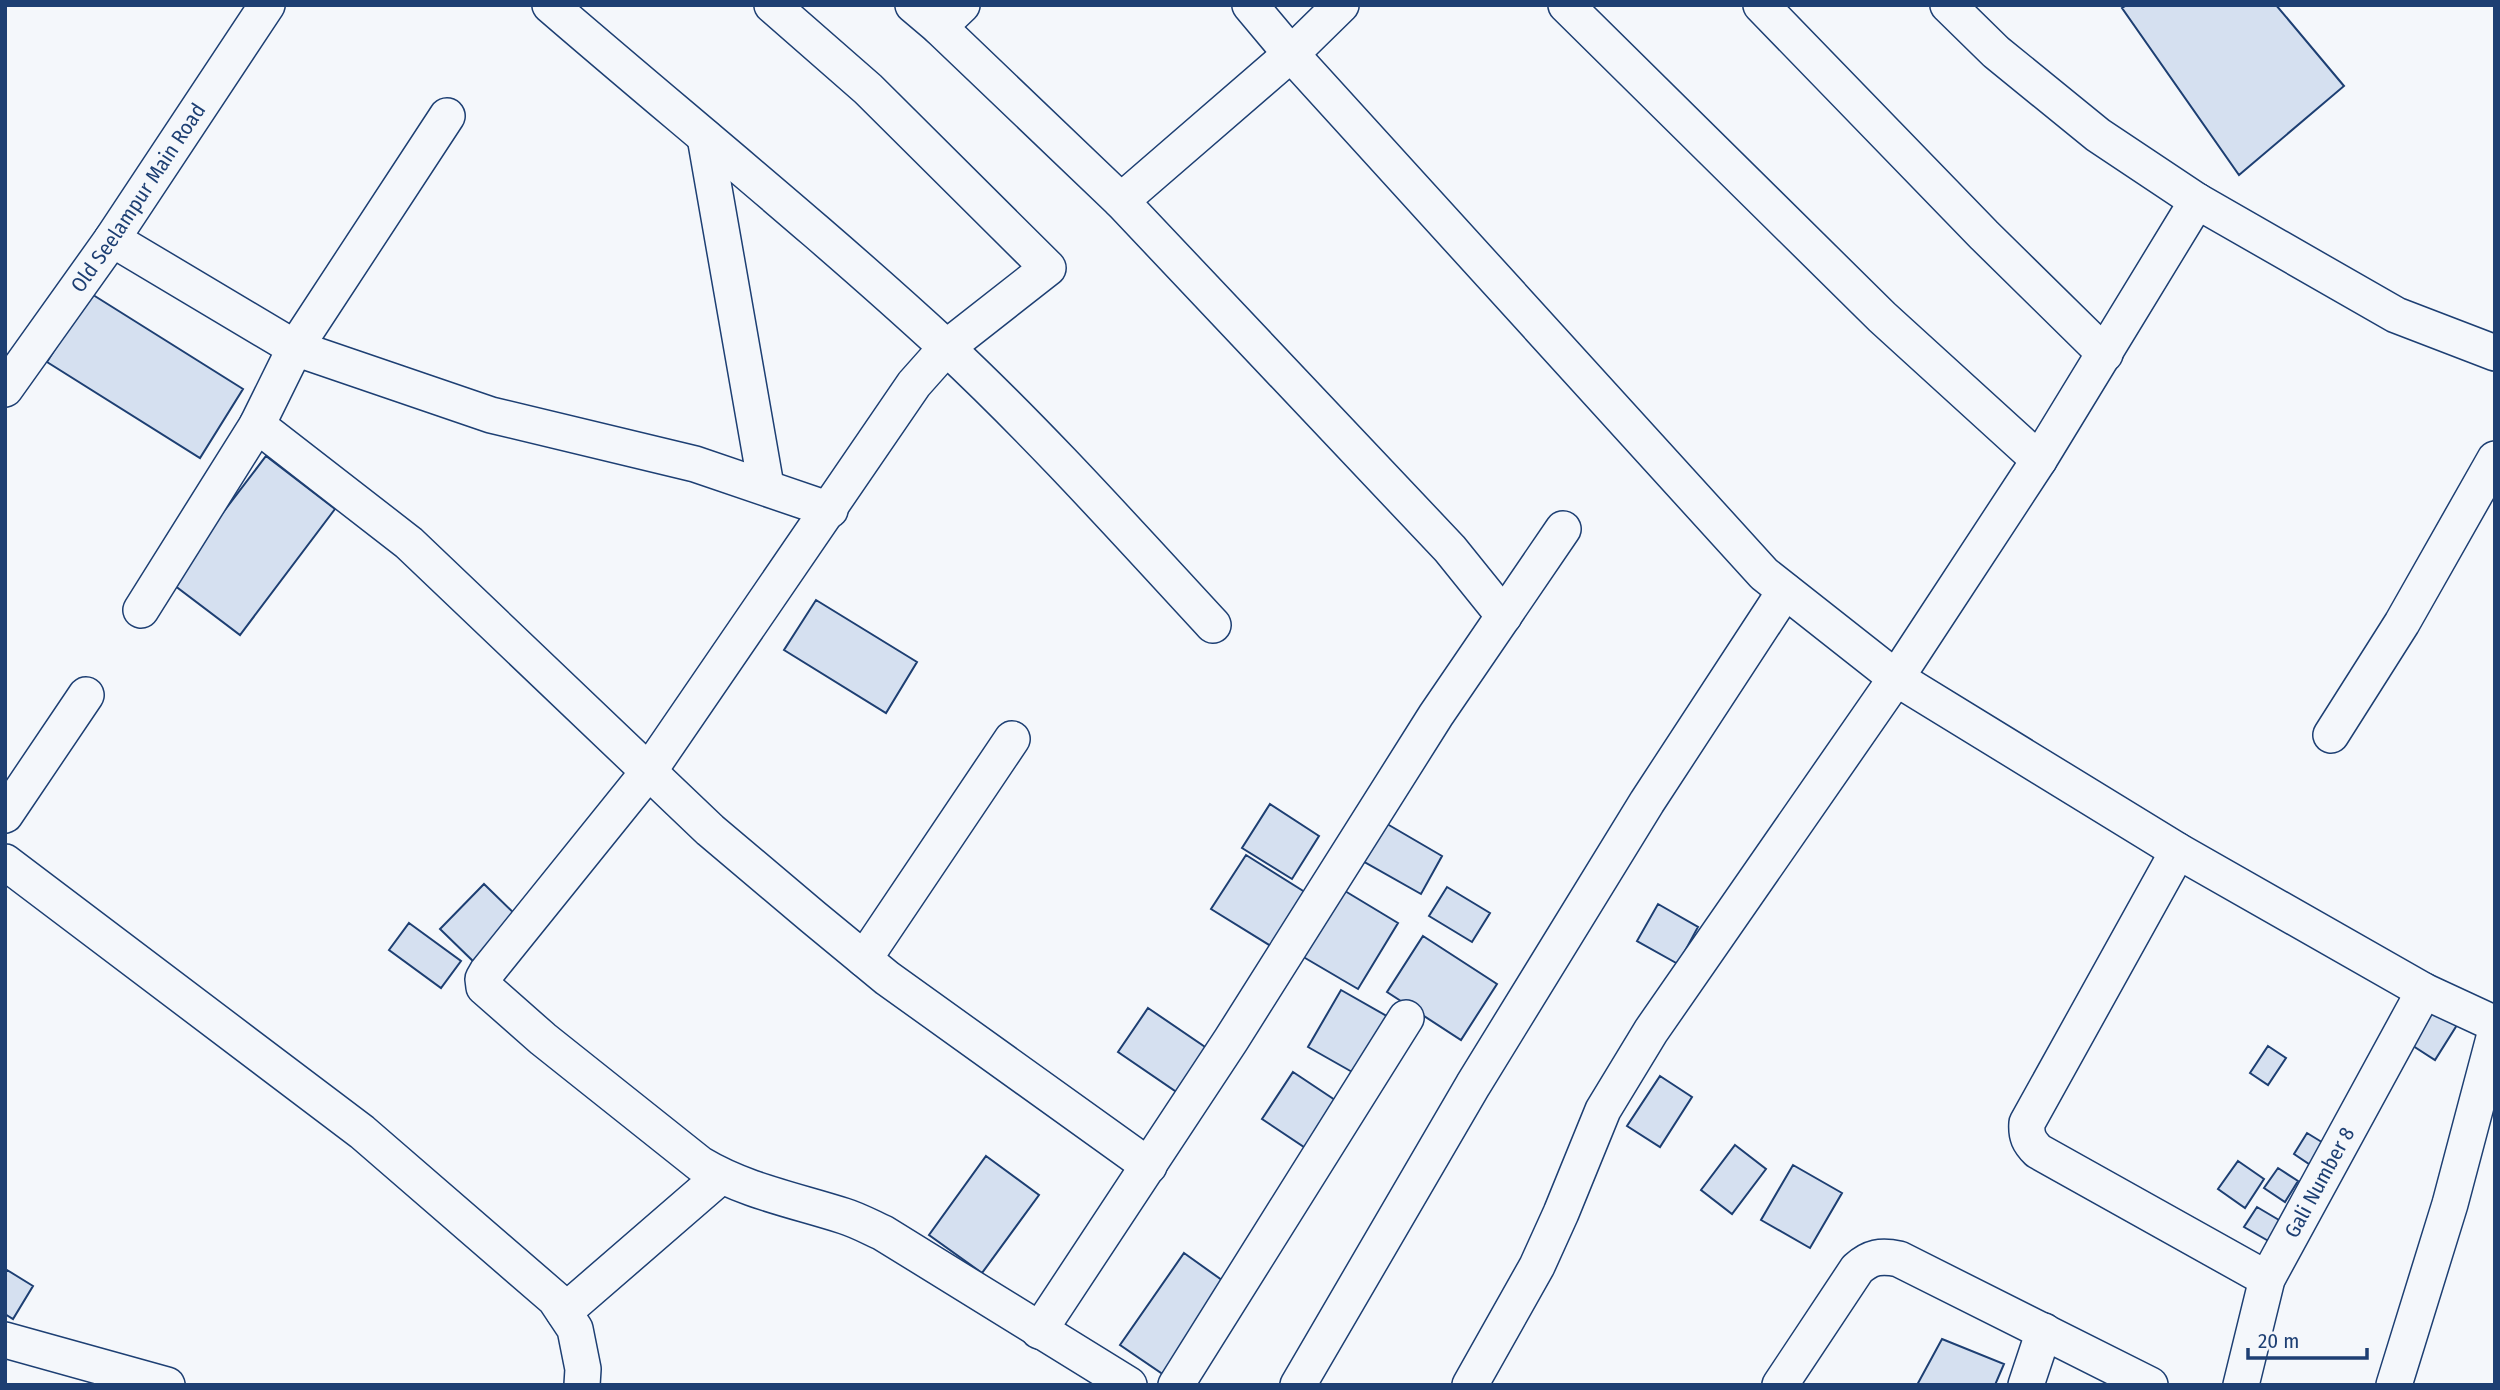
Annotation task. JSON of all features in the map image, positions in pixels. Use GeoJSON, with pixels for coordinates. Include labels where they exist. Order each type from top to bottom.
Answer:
{"type":"FeatureCollection","features":[{"type":"Feature","properties":{"kind":"street","name":"Old Seelampur Main Road"},"geometry":{"type":"LineString","coordinates":[[5,389],[112,239],[267,5]]}},
{"type":"Feature","properties":{"kind":"street"},"geometry":{"type":"LineString","coordinates":[[550,5],[947,348],[1067,466],[1213,625]]}},
{"type":"Feature","properties":{"kind":"street"},"geometry":{"type":"LineString","coordinates":[[772,5],[869,89],[1048,268],[947,348],[899,402],[830,510],[649,771],[486,972],[484,987],[564,1056],[700,1164],[751,1189],[847,1217],[883,1233],[1129,1385]]}},
{"type":"Feature","properties":{"kind":"street"},"geometry":{"type":"LineString","coordinates":[[1250,5],[1291,54],[1764,574],[1785,592],[1896,678],[2178,851],[2424,991],[2495,1024]]}},
{"type":"Feature","properties":{"kind":"street"},"geometry":{"type":"LineString","coordinates":[[1121,201],[1291,54],[1341,5]]}},
{"type":"Feature","properties":{"kind":"street"},"geometry":{"type":"LineString","coordinates":[[1566,5],[1882,317],[2039,460]]}},
{"type":"Feature","properties":{"kind":"street"},"geometry":{"type":"LineString","coordinates":[[1761,5],[1984,235],[2105,354]]}},
{"type":"Feature","properties":{"kind":"street"},"geometry":{"type":"LineString","coordinates":[[1948,5],[1996,52],[2098,135],[2197,201],[2396,315],[2495,353]]}},
{"type":"Feature","properties":{"kind":"street"},"geometry":{"type":"LineString","coordinates":[[938,13],[1121,201],[1450,549],[1504,616]]}},
{"type":"Feature","properties":{"kind":"street"},"geometry":{"type":"LineString","coordinates":[[141,610],[257,425],[295,348],[447,116]]}},
{"type":"Feature","properties":{"kind":"street"},"geometry":{"type":"LineString","coordinates":[[705,137],[766,486]]}},
{"type":"Feature","properties":{"kind":"street"},"geometry":{"type":"LineString","coordinates":[[1469,1385],[1536,1266],[1603,1110],[1623,1075],[1896,678],[2039,460],[2197,201]]}},
{"type":"Feature","properties":{"kind":"street"},"geometry":{"type":"LineString","coordinates":[[112,239],[295,348],[491,415],[695,464],[830,510]]}},
{"type":"Feature","properties":{"kind":"street"},"geometry":{"type":"LineString","coordinates":[[257,425],[409,542],[710,830],[864,959],[1149,1166]]}},
{"type":"Feature","properties":{"kind":"street"},"geometry":{"type":"LineString","coordinates":[[2331,735],[2402,623],[2495,459]]}},
{"type":"Feature","properties":{"kind":"street"},"geometry":{"type":"LineString","coordinates":[[1039,1331],[1231,1040],[1436,715],[1563,529]]}},
{"type":"Feature","properties":{"kind":"street"},"geometry":{"type":"LineString","coordinates":[[1298,1385],[1473,1085],[1639,814],[1785,592]]}},
{"type":"Feature","properties":{"kind":"street"},"geometry":{"type":"LineString","coordinates":[[5,815],[86,695]]}},
{"type":"Feature","properties":{"kind":"street"},"geometry":{"type":"LineString","coordinates":[[864,959],[1012,739]]}},
{"type":"Feature","properties":{"kind":"street"},"geometry":{"type":"LineString","coordinates":[[2178,851],[2027,1124],[2026,1135],[2038,1151],[2267,1279]]}},
{"type":"Feature","properties":{"kind":"street"},"geometry":{"type":"LineString","coordinates":[[5,862],[362,1132],[555,1299],[575,1329],[583,1368],[582,1385]]}},
{"type":"Feature","properties":{"kind":"street","name":"Gali Number 8"},"geometry":{"type":"LineString","coordinates":[[2241,1385],[2267,1279],[2424,991]]}},
{"type":"Feature","properties":{"kind":"street"},"geometry":{"type":"LineString","coordinates":[[1176,1385],[1406,1018]]}},
{"type":"Feature","properties":{"kind":"street"},"geometry":{"type":"LineString","coordinates":[[2394,1385],[2450,1204],[2495,1034]]}},
{"type":"Feature","properties":{"kind":"street"},"geometry":{"type":"LineString","coordinates":[[564,1312],[721,1176]]}},
{"type":"Feature","properties":{"kind":"street"},"geometry":{"type":"LineString","coordinates":[[1780,1385],[1857,1269],[1868,1259],[1884,1256],[1899,1259],[2150,1385]]}},
{"type":"Feature","properties":{"kind":"street"},"geometry":{"type":"LineString","coordinates":[[2026,1385],[2044,1331]]}},
{"type":"Feature","properties":{"kind":"street"},"geometry":{"type":"LineString","coordinates":[[5,1340],[167,1385]]}},
{"type":"Feature","properties":{"kind":"building"},"geometry":{"type":"Polygon","coordinates":[[[2127,5],[2276,5],[2344,86],[2239,175],[2122,8],[2127,5]]]}},
{"type":"Feature","properties":{"kind":"building"},"geometry":{"type":"Polygon","coordinates":[[[90,293],[243,389],[200,458],[47,362],[90,293]]]}},
{"type":"Feature","properties":{"kind":"building"},"geometry":{"type":"Polygon","coordinates":[[[266,456],[335,509],[240,635],[170,582],[266,456]]]}},
{"type":"Feature","properties":{"kind":"building"},"geometry":{"type":"Polygon","coordinates":[[[816,600],[917,662],[886,713],[784,650],[816,600]]]}},
{"type":"Feature","properties":{"kind":"building"},"geometry":{"type":"Polygon","coordinates":[[[1270,804],[1319,836],[1292,879],[1242,848],[1270,804]]]}},
{"type":"Feature","properties":{"kind":"building"},"geometry":{"type":"Polygon","coordinates":[[[1382,821],[1442,856],[1421,894],[1361,860],[1382,821]]]}},
{"type":"Feature","properties":{"kind":"building"},"geometry":{"type":"Polygon","coordinates":[[[1246,855],[1308,894],[1274,948],[1211,909],[1246,855]]]}},
{"type":"Feature","properties":{"kind":"building"},"geometry":{"type":"Polygon","coordinates":[[[484,884],[520,919],[476,964],[440,929],[484,884]]]}},
{"type":"Feature","properties":{"kind":"building"},"geometry":{"type":"Polygon","coordinates":[[[1447,887],[1490,913],[1472,942],[1429,916],[1447,887]]]}},
{"type":"Feature","properties":{"kind":"building"},"geometry":{"type":"Polygon","coordinates":[[[1340,888],[1398,923],[1358,989],[1300,955],[1340,888]]]}},
{"type":"Feature","properties":{"kind":"building"},"geometry":{"type":"Polygon","coordinates":[[[1658,904],[1698,927],[1678,964],[1637,941],[1658,904]]]}},
{"type":"Feature","properties":{"kind":"building"},"geometry":{"type":"Polygon","coordinates":[[[409,923],[461,961],[441,988],[389,950],[409,923]]]}},
{"type":"Feature","properties":{"kind":"building"},"geometry":{"type":"Polygon","coordinates":[[[1423,936],[1497,984],[1461,1040],[1387,992],[1423,936]]]}},
{"type":"Feature","properties":{"kind":"building"},"geometry":{"type":"Polygon","coordinates":[[[1341,990],[1392,1019],[1361,1077],[1308,1047],[1341,990]]]}},
{"type":"Feature","properties":{"kind":"building"},"geometry":{"type":"Polygon","coordinates":[[[1148,1008],[1211,1051],[1181,1095],[1118,1052],[1148,1008]]]}},
{"type":"Feature","properties":{"kind":"building"},"geometry":{"type":"Polygon","coordinates":[[[2431,1009],[2457,1025],[2435,1060],[2410,1044],[2431,1009]]]}},
{"type":"Feature","properties":{"kind":"building"},"geometry":{"type":"Polygon","coordinates":[[[2268,1046],[2286,1058],[2268,1085],[2250,1073],[2268,1046]]]}},
{"type":"Feature","properties":{"kind":"building"},"geometry":{"type":"Polygon","coordinates":[[[1293,1072],[1347,1108],[1316,1155],[1262,1119],[1293,1072]]]}},
{"type":"Feature","properties":{"kind":"building"},"geometry":{"type":"Polygon","coordinates":[[[1660,1076],[1692,1097],[1660,1147],[1627,1126],[1660,1076]]]}},
{"type":"Feature","properties":{"kind":"building"},"geometry":{"type":"Polygon","coordinates":[[[2307,1133],[2325,1144],[2312,1166],[2294,1154],[2307,1133]]]}},
{"type":"Feature","properties":{"kind":"building"},"geometry":{"type":"Polygon","coordinates":[[[1735,1145],[1766,1169],[1732,1214],[1701,1190],[1735,1145]]]}},
{"type":"Feature","properties":{"kind":"building"},"geometry":{"type":"Polygon","coordinates":[[[986,1156],[1039,1195],[982,1273],[929,1235],[986,1156]]]}},
{"type":"Feature","properties":{"kind":"building"},"geometry":{"type":"Polygon","coordinates":[[[2238,1161],[2264,1179],[2245,1208],[2218,1189],[2238,1161]]]}},
{"type":"Feature","properties":{"kind":"building"},"geometry":{"type":"Polygon","coordinates":[[[1793,1165],[1842,1193],[1810,1248],[1761,1220],[1793,1165]]]}},
{"type":"Feature","properties":{"kind":"building"},"geometry":{"type":"Polygon","coordinates":[[[2278,1168],[2298,1181],[2285,1202],[2264,1188],[2278,1168]]]}},
{"type":"Feature","properties":{"kind":"building"},"geometry":{"type":"Polygon","coordinates":[[[2257,1207],[2284,1223],[2272,1243],[2244,1227],[2257,1207]]]}},
{"type":"Feature","properties":{"kind":"building"},"geometry":{"type":"Polygon","coordinates":[[[1184,1253],[1233,1288],[1170,1379],[1120,1345],[1184,1253]]]}},
{"type":"Feature","properties":{"kind":"building"},"geometry":{"type":"Polygon","coordinates":[[[7,1270],[33,1286],[13,1319],[5,1314],[7,1270]]]}},
{"type":"Feature","properties":{"kind":"building"},"geometry":{"type":"Polygon","coordinates":[[[1942,1339],[2004,1364],[1995,1385],[1917,1385],[1942,1339]]]}}]}
